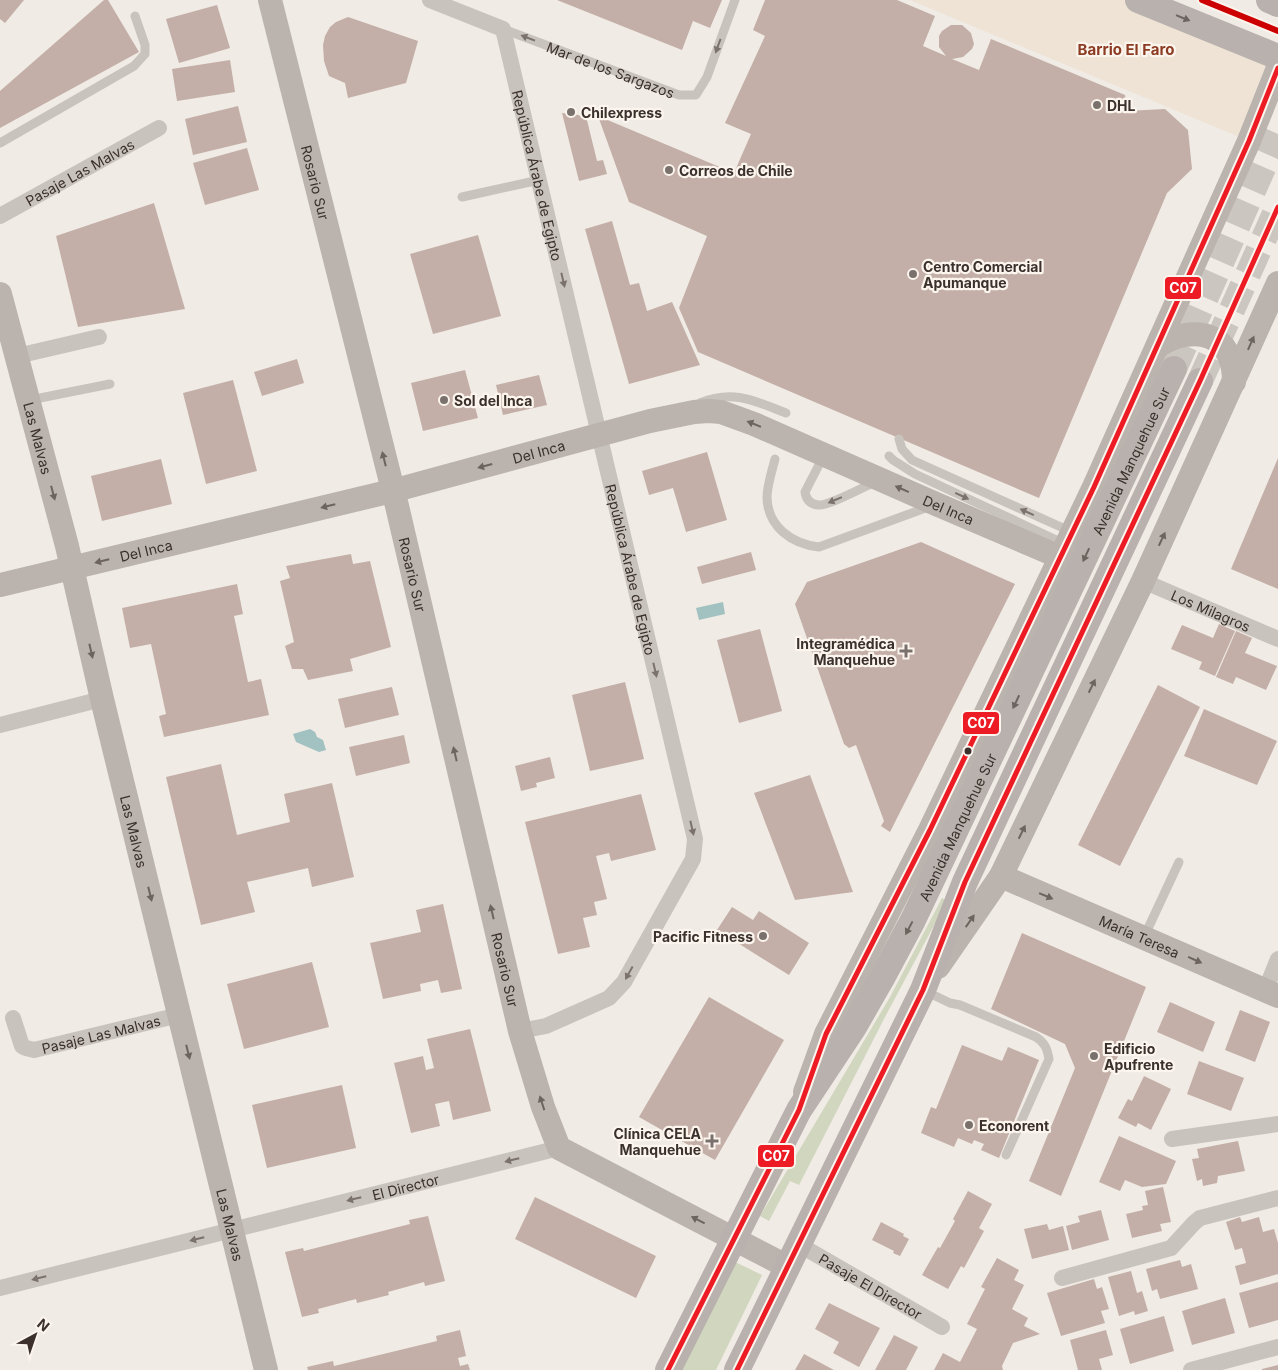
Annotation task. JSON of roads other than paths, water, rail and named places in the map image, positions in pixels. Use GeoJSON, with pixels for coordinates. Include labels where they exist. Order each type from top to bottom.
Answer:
{"type":"FeatureCollection","features":[{"type":"Feature","properties":{"kind":"main road"},"geometry":{"type":"LineString","coordinates":[[1138,0],[1278,57]]}},
{"type":"Feature","properties":{"kind":"main road"},"geometry":{"type":"LineString","coordinates":[[1269,0],[1278,4]]}},
{"type":"Feature","properties":{"kind":"main road","name":"Avenida Manquehue Sur"},"geometry":{"type":"LineString","coordinates":[[668,1370],[799,1110],[854,1027],[913,920],[1174,369]]}},
{"type":"Feature","properties":{"kind":"main road"},"geometry":{"type":"LineString","coordinates":[[737,1370],[922,990],[965,882],[1200,381]]}},
{"type":"Feature","properties":{"kind":"street","name":"Rosario Sur"},"geometry":{"type":"LineString","coordinates":[[270,0],[392,491],[520,1031],[543,1108],[560,1148]]}},
{"type":"Feature","properties":{"kind":"street","name":"Mar de los Sargazos"},"geometry":{"type":"LineString","coordinates":[[430,0],[502,29]]}},
{"type":"Feature","properties":{"kind":"street","name":"República Árabe de Egipto"},"geometry":{"type":"LineString","coordinates":[[502,29],[540,180],[695,839],[692,859],[624,982],[609,998],[546,1026],[520,1031]]}},
{"type":"Feature","properties":{"kind":"street","name":"Avenida Manquehue Sur"},"geometry":{"type":"LineString","coordinates":[[799,1110],[826,1034],[930,830],[1066,544],[1158,346],[1245,150],[1278,68]]}},
{"type":"Feature","properties":{"kind":"street","name":"Pasaje Las Malvas"},"geometry":{"type":"LineString","coordinates":[[0,216],[160,128]]}},
{"type":"Feature","properties":{"kind":"street"},"geometry":{"type":"LineString","coordinates":[[922,990],[1001,876],[1142,581],[1278,283]]}},
{"type":"Feature","properties":{"kind":"street","name":"Las Malvas"},"geometry":{"type":"LineString","coordinates":[[0,294],[72,568],[102,699],[266,1370]]}},
{"type":"Feature","properties":{"kind":"street"},"geometry":{"type":"LineString","coordinates":[[1158,346],[1175,336],[1191,333],[1216,340],[1231,360],[1234,382]]}},
{"type":"Feature","properties":{"kind":"street"},"geometry":{"type":"LineString","coordinates":[[17,356],[99,338]]}},
{"type":"Feature","properties":{"kind":"street","name":"Del Inca"},"geometry":{"type":"LineString","coordinates":[[0,585],[392,491],[650,421],[710,410],[754,424],[936,504],[1066,544]]}},
{"type":"Feature","properties":{"kind":"street","name":"Los Milagros"},"geometry":{"type":"LineString","coordinates":[[1142,581],[1278,639]]}},
{"type":"Feature","properties":{"kind":"street"},"geometry":{"type":"LineString","coordinates":[[0,725],[102,699]]}},
{"type":"Feature","properties":{"kind":"street","name":"María Teresa"},"geometry":{"type":"LineString","coordinates":[[1001,876],[1271,993]]}},
{"type":"Feature","properties":{"kind":"street"},"geometry":{"type":"LineString","coordinates":[[1271,993],[1278,960]]}},
{"type":"Feature","properties":{"kind":"street","name":"Pasaje Las Malvas"},"geometry":{"type":"LineString","coordinates":[[13,1018],[22,1046],[34,1050],[179,1015]]}},
{"type":"Feature","properties":{"kind":"street"},"geometry":{"type":"LineString","coordinates":[[1172,1139],[1278,1124]]}},
{"type":"Feature","properties":{"kind":"street"},"geometry":{"type":"LineString","coordinates":[[560,1148],[734,1239],[793,1256]]}},
{"type":"Feature","properties":{"kind":"street","name":"El Director"},"geometry":{"type":"LineString","coordinates":[[0,1288],[560,1148]]}},
{"type":"Feature","properties":{"kind":"street"},"geometry":{"type":"LineString","coordinates":[[1062,1278],[1171,1248],[1200,1218],[1278,1198]]}},
{"type":"Feature","properties":{"kind":"street","name":"Pasaje El Director"},"geometry":{"type":"LineString","coordinates":[[793,1256],[942,1327]]}},
{"type":"Feature","properties":{"kind":"street"},"geometry":{"type":"LineString","coordinates":[[1191,1370],[1278,1347]]}},
{"type":"Feature","properties":{"kind":"lane","name":"Mar de los Sargazos"},"geometry":{"type":"LineString","coordinates":[[502,29],[679,95],[696,95],[706,77],[735,0]]}},
{"type":"Feature","properties":{"kind":"lane"},"geometry":{"type":"LineString","coordinates":[[0,143],[134,66],[145,54],[146,45],[135,16]]}},
{"type":"Feature","properties":{"kind":"lane"},"geometry":{"type":"LineString","coordinates":[[462,197],[540,180]]}},
{"type":"Feature","properties":{"kind":"lane"},"geometry":{"type":"LineString","coordinates":[[28,401],[110,384]]}},
{"type":"Feature","properties":{"kind":"lane"},"geometry":{"type":"LineString","coordinates":[[650,421],[708,400],[732,396],[757,402],[786,413]]}},
{"type":"Feature","properties":{"kind":"lane"},"geometry":{"type":"LineString","coordinates":[[899,439],[902,449],[912,460],[1066,544]]}},
{"type":"Feature","properties":{"kind":"lane"},"geometry":{"type":"LineString","coordinates":[[824,455],[804,492],[811,503],[819,506],[880,480]]}},
{"type":"Feature","properties":{"kind":"lane"},"geometry":{"type":"LineString","coordinates":[[889,456],[897,464],[915,474],[1066,544]]}},
{"type":"Feature","properties":{"kind":"lane"},"geometry":{"type":"LineString","coordinates":[[775,459],[767,498],[770,515],[778,528],[792,539],[808,546],[820,547],[936,504]]}},
{"type":"Feature","properties":{"kind":"lane"},"geometry":{"type":"LineString","coordinates":[[1144,938],[1179,862]]}},
{"type":"Feature","properties":{"kind":"lane"},"geometry":{"type":"LineString","coordinates":[[922,990],[1036,1037],[1044,1042],[1048,1049],[1049,1059],[1006,1155]]}},
{"type":"Feature","properties":{"kind":"water"},"geometry":{"type":"Polygon","coordinates":[[[723,602],[725,614],[699,620],[696,608],[723,602]]]}},
{"type":"Feature","properties":{"kind":"water"},"geometry":{"type":"Polygon","coordinates":[[[310,729],[315,732],[317,737],[323,740],[326,750],[319,752],[296,742],[293,734],[310,729]]]}},
{"type":"Feature","properties":{"kind":"tunnel"},"geometry":{"type":"LineString","coordinates":[[1174,369],[1278,134]]}},
{"type":"Feature","properties":{"kind":"tunnel"},"geometry":{"type":"LineString","coordinates":[[1200,381],[1278,207]]}},
{"type":"Feature","properties":{"kind":"place","name":"DHL"},"geometry":{"type":"Point","coordinates":[1097,105]}},
{"type":"Feature","properties":{"kind":"place","name":"Chilexpress"},"geometry":{"type":"Point","coordinates":[571,112]}},
{"type":"Feature","properties":{"kind":"place","name":"Correos de Chile"},"geometry":{"type":"Point","coordinates":[669,170]}},
{"type":"Feature","properties":{"kind":"place","name":"Centro Comercial Apumanque"},"geometry":{"type":"Point","coordinates":[913,274]}},
{"type":"Feature","properties":{"kind":"place","name":"Sol del Inca"},"geometry":{"type":"Point","coordinates":[444,400]}},
{"type":"Feature","properties":{"kind":"place","name":"Integramédica Manquehue"},"geometry":{"type":"Point","coordinates":[906,651]}},
{"type":"Feature","properties":{"kind":"place","name":"Pacific Fitness"},"geometry":{"type":"Point","coordinates":[763,936]}},
{"type":"Feature","properties":{"kind":"place","name":"Edificio Apufrente"},"geometry":{"type":"Point","coordinates":[1094,1056]}},
{"type":"Feature","properties":{"kind":"place","name":"Econorent"},"geometry":{"type":"Point","coordinates":[969,1125]}},
{"type":"Feature","properties":{"kind":"place","name":"Clínica CELA Manquehue"},"geometry":{"type":"Point","coordinates":[712,1141]}},
{"type":"Feature","properties":{"kind":"district","name":"Barrio El Faro"},"geometry":{"type":"Point","coordinates":[1126,49]}}]}
